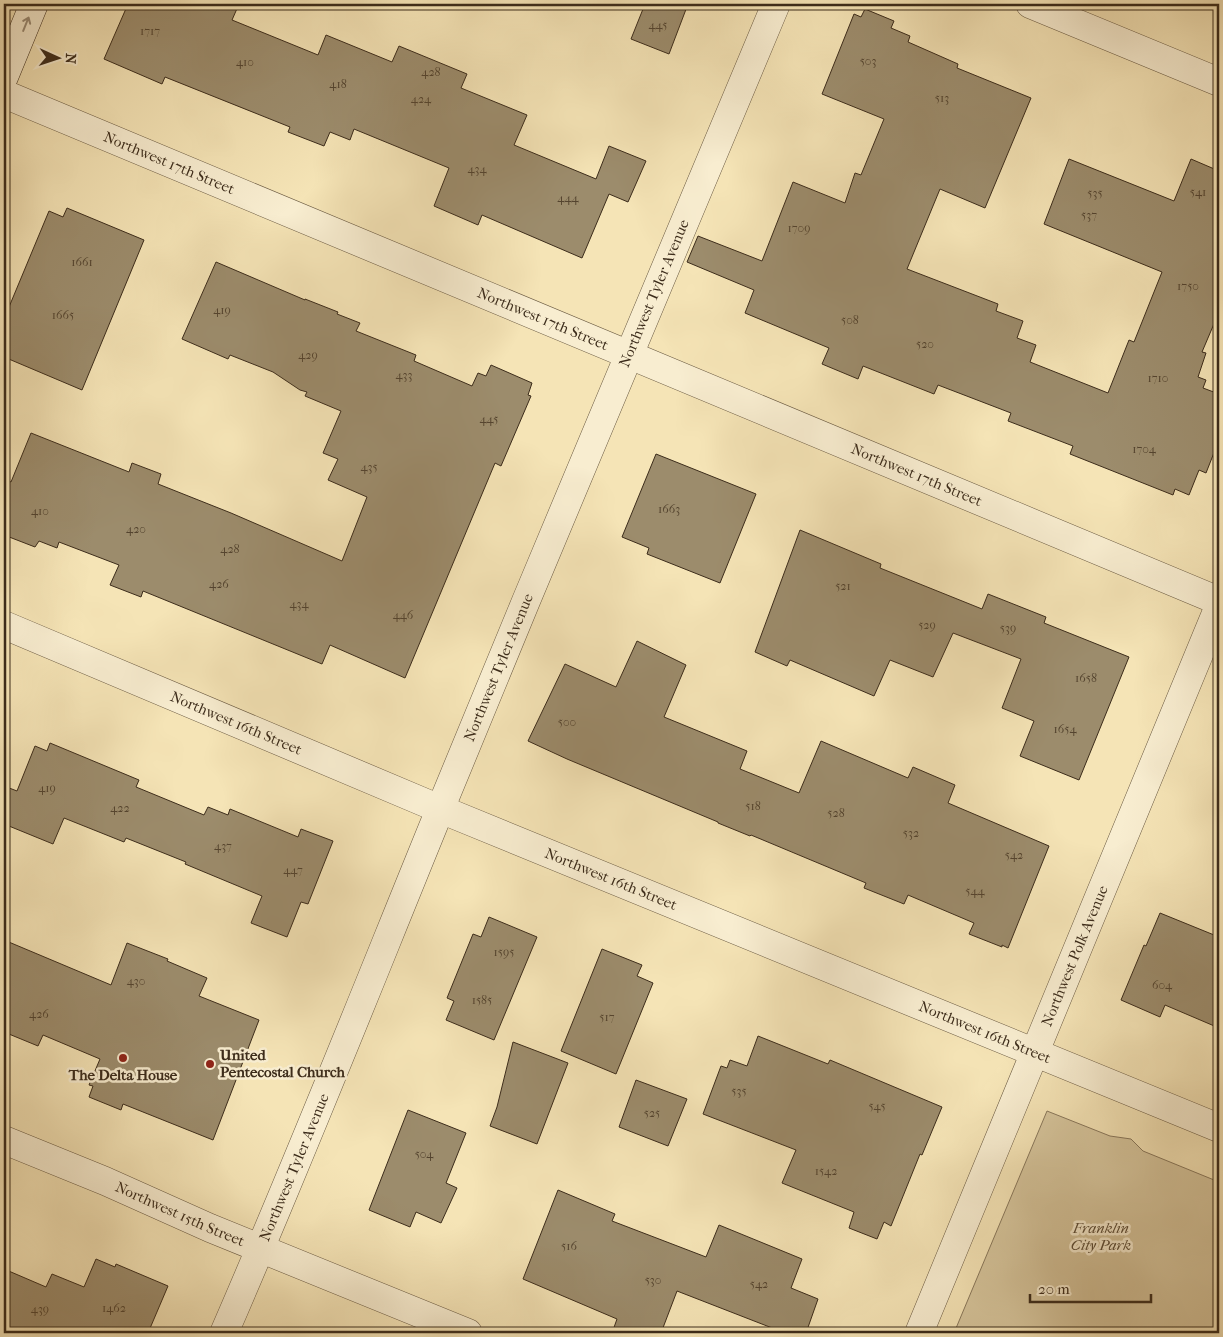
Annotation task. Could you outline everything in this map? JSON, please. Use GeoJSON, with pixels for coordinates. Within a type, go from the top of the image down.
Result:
{"type":"FeatureCollection","features":[{"type":"Feature","properties":{"kind":"street"},"geometry":{"type":"LineString","coordinates":[[4,77],[34,4]]}},
{"type":"Feature","properties":{"kind":"street","name":"Northwest Tyler Avenue"},"geometry":{"type":"LineString","coordinates":[[224,1333],[261,1248],[440,809],[776,4]]}},
{"type":"Feature","properties":{"kind":"street"},"geometry":{"type":"LineString","coordinates":[[1030,4],[1219,82]]}},
{"type":"Feature","properties":{"kind":"street","name":"Northwest 17th Street"},"geometry":{"type":"LineString","coordinates":[[4,94],[1219,601]]}},
{"type":"Feature","properties":{"kind":"street","name":"Northwest Polk Avenue"},"geometry":{"type":"LineString","coordinates":[[919,1333],[1219,606]]}},
{"type":"Feature","properties":{"kind":"street","name":"Northwest 16th Street"},"geometry":{"type":"LineString","coordinates":[[4,625],[440,809],[1219,1128]]}},
{"type":"Feature","properties":{"kind":"street","name":"Northwest 15th Street"},"geometry":{"type":"LineString","coordinates":[[4,1140],[468,1333]]}},
{"type":"Feature","properties":{"kind":"green space","name":"Franklin City Park"},"geometry":{"type":"Polygon","coordinates":[[[1047,1111],[1110,1136],[1131,1139],[1143,1151],[1219,1182],[1219,1333],[954,1333],[1047,1111]]]}},
{"type":"Feature","properties":{"kind":"building"},"geometry":{"type":"Polygon","coordinates":[[[128,4],[239,4],[232,20],[318,55],[326,35],[392,62],[399,46],[467,74],[461,88],[527,115],[514,145],[596,179],[609,146],[646,161],[628,202],[609,194],[582,258],[482,215],[478,225],[434,206],[449,168],[354,129],[350,140],[330,132],[324,146],[288,132],[290,127],[165,77],[162,84],[104,59],[128,4]]]}},
{"type":"Feature","properties":{"kind":"building"},"geometry":{"type":"Polygon","coordinates":[[[645,4],[688,4],[669,54],[631,39],[645,4]]]}},
{"type":"Feature","properties":{"kind":"building"},"geometry":{"type":"Polygon","coordinates":[[[865,9],[894,21],[891,28],[910,36],[908,42],[958,64],[957,68],[1031,98],[985,208],[940,189],[907,269],[998,304],[996,311],[1023,321],[1017,338],[1036,345],[1030,362],[1108,393],[1129,340],[1134,342],[1162,272],[1044,224],[1069,159],[1174,201],[1191,159],[1219,171],[1219,312],[1202,352],[1206,353],[1198,377],[1206,380],[1203,388],[1219,394],[1219,440],[1206,473],[1199,470],[1189,495],[1175,489],[1173,495],[1070,454],[1073,446],[1008,421],[1011,413],[938,385],[934,394],[863,366],[858,379],[822,364],[829,348],[745,313],[754,290],[687,262],[698,236],[762,261],[793,182],[845,203],[855,173],[861,175],[884,119],[822,94],[854,14],[861,17],[865,9]]]}},
{"type":"Feature","properties":{"kind":"building"},"geometry":{"type":"Polygon","coordinates":[[[67,208],[144,240],[82,390],[4,357],[4,319],[49,211],[63,217],[67,208]]]}},
{"type":"Feature","properties":{"kind":"building"},"geometry":{"type":"Polygon","coordinates":[[[216,262],[338,312],[337,314],[360,323],[356,331],[416,355],[414,361],[472,386],[478,373],[486,376],[491,365],[532,383],[528,395],[531,396],[501,466],[495,463],[405,678],[330,645],[322,664],[143,591],[141,597],[110,585],[119,565],[59,542],[57,548],[39,541],[35,547],[4,535],[4,479],[11,482],[31,433],[129,472],[132,463],[161,474],[158,484],[342,561],[367,497],[328,480],[338,459],[323,453],[341,411],[305,396],[307,392],[300,390],[273,372],[230,355],[228,359],[182,339],[216,262]]]}},
{"type":"Feature","properties":{"kind":"building"},"geometry":{"type":"Polygon","coordinates":[[[656,454],[756,494],[720,583],[647,554],[649,548],[622,537],[656,454]]]}},
{"type":"Feature","properties":{"kind":"building"},"geometry":{"type":"Polygon","coordinates":[[[800,530],[881,564],[880,568],[982,609],[988,594],[1046,617],[1044,623],[1129,657],[1079,780],[1020,756],[1034,721],[1002,708],[1021,659],[953,633],[933,677],[890,660],[874,696],[790,660],[787,666],[755,652],[800,530]]]}},
{"type":"Feature","properties":{"kind":"building"},"geometry":{"type":"Polygon","coordinates":[[[637,641],[686,665],[664,717],[747,751],[740,769],[799,793],[821,741],[908,778],[913,767],[955,785],[948,803],[1049,846],[1008,948],[969,934],[974,923],[908,895],[904,904],[864,888],[866,883],[718,823],[528,741],[565,664],[616,687],[637,641]]]}},
{"type":"Feature","properties":{"kind":"building"},"geometry":{"type":"Polygon","coordinates":[[[50,743],[139,780],[136,787],[204,815],[208,807],[228,815],[230,809],[298,837],[301,829],[333,841],[308,904],[301,902],[287,937],[251,923],[262,896],[126,838],[124,842],[64,818],[53,844],[4,824],[4,786],[17,791],[35,746],[47,751],[50,743]]]}},
{"type":"Feature","properties":{"kind":"building"},"geometry":{"type":"Polygon","coordinates":[[[1160,913],[1219,937],[1219,1028],[1165,1005],[1160,1017],[1121,1000],[1144,945],[1146,946],[1160,913]]]}},
{"type":"Feature","properties":{"kind":"building"},"geometry":{"type":"Polygon","coordinates":[[[489,917],[537,937],[494,1040],[446,1020],[454,1001],[447,998],[473,934],[481,937],[489,917]]]}},
{"type":"Feature","properties":{"kind":"building"},"geometry":{"type":"Polygon","coordinates":[[[4,940],[111,985],[127,943],[168,959],[167,961],[207,978],[199,996],[259,1020],[213,1140],[123,1104],[121,1110],[89,1097],[93,1086],[89,1085],[100,1059],[43,1035],[38,1046],[4,1032],[4,940]]]}},
{"type":"Feature","properties":{"kind":"building"},"geometry":{"type":"Polygon","coordinates":[[[602,949],[642,965],[637,976],[653,983],[616,1074],[561,1051],[602,949]]]}},
{"type":"Feature","properties":{"kind":"building"},"geometry":{"type":"Polygon","coordinates":[[[758,1036],[828,1064],[830,1060],[942,1107],[922,1155],[920,1154],[891,1226],[884,1222],[877,1239],[849,1228],[854,1212],[782,1183],[796,1150],[703,1114],[721,1066],[727,1068],[730,1060],[747,1066],[758,1036]]]}},
{"type":"Feature","properties":{"kind":"building"},"geometry":{"type":"Polygon","coordinates":[[[513,1042],[568,1063],[537,1144],[490,1126],[497,1107],[513,1042]]]}},
{"type":"Feature","properties":{"kind":"building"},"geometry":{"type":"Polygon","coordinates":[[[636,1080],[687,1099],[668,1146],[619,1127],[636,1080]]]}},
{"type":"Feature","properties":{"kind":"building"},"geometry":{"type":"Polygon","coordinates":[[[408,1110],[466,1133],[446,1183],[457,1188],[441,1223],[416,1212],[410,1227],[369,1210],[408,1110]]]}},
{"type":"Feature","properties":{"kind":"building"},"geometry":{"type":"Polygon","coordinates":[[[558,1190],[615,1214],[612,1221],[706,1257],[719,1225],[802,1259],[791,1288],[818,1299],[806,1333],[785,1333],[677,1291],[661,1333],[612,1333],[617,1319],[523,1279],[558,1190]]]}},
{"type":"Feature","properties":{"kind":"building"},"geometry":{"type":"Polygon","coordinates":[[[96,1259],[115,1267],[116,1264],[168,1286],[148,1333],[4,1333],[4,1269],[46,1287],[52,1274],[84,1287],[96,1259]]]}},
{"type":"Feature","properties":{"kind":"place","name":"The Delta House"},"geometry":{"type":"Point","coordinates":[123,1058]}},
{"type":"Feature","properties":{"kind":"place","name":"United Pentecostal Church"},"geometry":{"type":"Point","coordinates":[210,1064]}}]}
